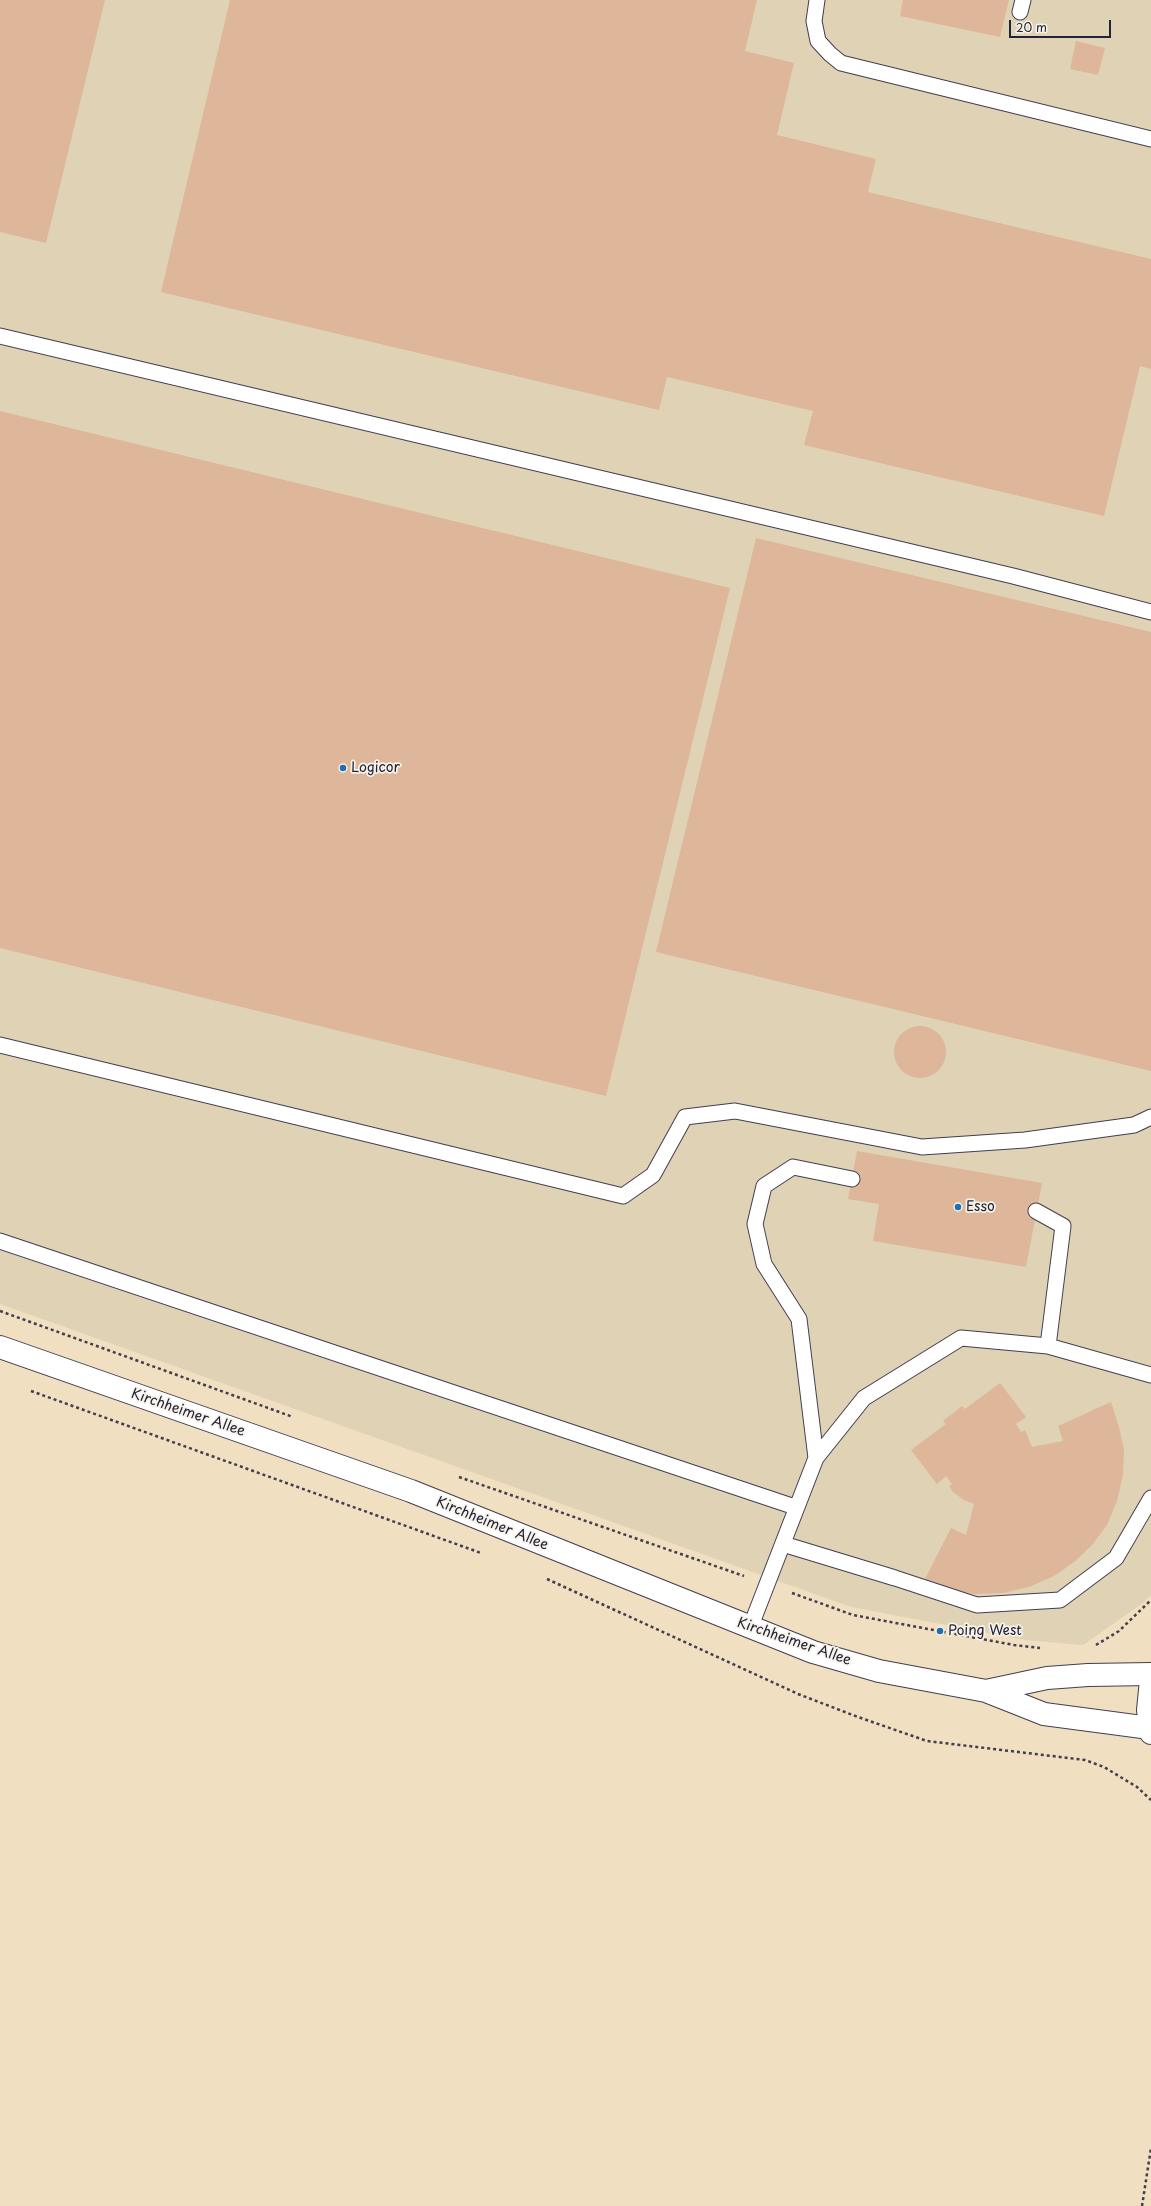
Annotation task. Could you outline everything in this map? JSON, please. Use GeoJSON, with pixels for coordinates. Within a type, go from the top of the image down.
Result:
{"type":"FeatureCollection","features":[{"type":"Feature","properties":{"kind":"street","name":"Kirchheimer Allee"},"geometry":{"type":"LineString","coordinates":[[0,1347],[411,1491],[813,1652],[879,1671],[986,1691],[1044,1714],[1150,1730]]}},
{"type":"Feature","properties":{"kind":"street","name":"Kirchheimer Allee"},"geometry":{"type":"LineString","coordinates":[[986,1691],[1047,1678],[1088,1674],[1151,1674]]}},
{"type":"Feature","properties":{"kind":"street"},"geometry":{"type":"LineString","coordinates":[[1150,1730],[1148,1710],[1151,1680]]}},
{"type":"Feature","properties":{"kind":"lane"},"geometry":{"type":"LineString","coordinates":[[817,0],[814,21],[818,41],[841,63],[1151,140]]}},
{"type":"Feature","properties":{"kind":"lane"},"geometry":{"type":"LineString","coordinates":[[0,336],[1005,574],[1151,612]]}},
{"type":"Feature","properties":{"kind":"lane"},"geometry":{"type":"LineString","coordinates":[[0,1045],[623,1196],[652,1175],[685,1117],[735,1111],[922,1147],[1025,1140],[1134,1125],[1151,1117]]}},
{"type":"Feature","properties":{"kind":"lane"},"geometry":{"type":"LineString","coordinates":[[816,1458],[799,1319],[764,1264],[755,1224],[764,1186],[793,1167],[852,1179]]}},
{"type":"Feature","properties":{"kind":"lane"},"geometry":{"type":"LineString","coordinates":[[1036,1211],[1063,1226],[1048,1346]]}},
{"type":"Feature","properties":{"kind":"lane"},"geometry":{"type":"LineString","coordinates":[[0,1241],[795,1507]]}},
{"type":"Feature","properties":{"kind":"lane"},"geometry":{"type":"LineString","coordinates":[[750,1628],[783,1544],[795,1507],[816,1458],[864,1398],[961,1338],[1048,1346],[1151,1375]]}},
{"type":"Feature","properties":{"kind":"lane"},"geometry":{"type":"LineString","coordinates":[[783,1544],[977,1605],[1060,1600],[1116,1558],[1151,1498]]}},
{"type":"Feature","properties":{"kind":"path"},"geometry":{"type":"LineString","coordinates":[[0,1311],[295,1417]]}},
{"type":"Feature","properties":{"kind":"path"},"geometry":{"type":"LineString","coordinates":[[30,1391],[488,1555]]}},
{"type":"Feature","properties":{"kind":"path"},"geometry":{"type":"LineString","coordinates":[[457,1476],[853,1616],[1014,1646],[1044,1649]]}},
{"type":"Feature","properties":{"kind":"path"},"geometry":{"type":"LineString","coordinates":[[540,1576],[798,1694],[858,1717],[927,1741],[1085,1760],[1104,1767],[1137,1787],[1151,1800]]}},
{"type":"Feature","properties":{"kind":"path"},"geometry":{"type":"LineString","coordinates":[[1095,1646],[1119,1631],[1151,1600]]}},
{"type":"Feature","properties":{"kind":"path"},"geometry":{"type":"LineString","coordinates":[[1142,2206],[1151,2148]]}},
{"type":"Feature","properties":{"kind":"shaded area"},"geometry":{"type":"Polygon","coordinates":[[[0,0],[1151,0],[1151,1595],[1143,1603],[1083,1645],[1025,1640],[851,1607],[0,1304],[0,0]]]}},
{"type":"Feature","properties":{"kind":"building"},"geometry":{"type":"Polygon","coordinates":[[[0,0],[105,0],[46,243],[0,232],[0,0]]]}},
{"type":"Feature","properties":{"kind":"building"},"geometry":{"type":"Polygon","coordinates":[[[230,0],[757,0],[745,51],[794,63],[777,135],[876,159],[868,192],[1151,259],[1151,369],[1140,366],[1104,516],[804,445],[813,411],[667,377],[659,410],[161,292],[230,0]]]}},
{"type":"Feature","properties":{"kind":"building"},"geometry":{"type":"Polygon","coordinates":[[[903,0],[1009,0],[1000,37],[900,16],[903,0]]]}},
{"type":"Feature","properties":{"kind":"building"},"geometry":{"type":"Polygon","coordinates":[[[1076,41],[1105,48],[1098,75],[1070,69],[1076,41]]]}},
{"type":"Feature","properties":{"kind":"building","name":"Logicor"},"geometry":{"type":"Polygon","coordinates":[[[0,411],[730,588],[606,1096],[0,948],[0,411]]]}},
{"type":"Feature","properties":{"kind":"building"},"geometry":{"type":"Polygon","coordinates":[[[756,538],[1151,632],[1151,1071],[656,952],[756,538]]]}},
{"type":"Feature","properties":{"kind":"building"},"geometry":{"type":"Polygon","coordinates":[[[920,1026],[930,1028],[938,1034],[944,1042],[946,1052],[944,1062],[938,1070],[930,1076],[920,1078],[910,1076],[902,1070],[896,1062],[894,1052],[896,1042],[902,1034],[910,1028],[920,1026]]]}},
{"type":"Feature","properties":{"kind":"building","name":"Esso"},"geometry":{"type":"Polygon","coordinates":[[[857,1151],[1042,1183],[1026,1267],[873,1241],[879,1204],[848,1199],[857,1151]]]}},
{"type":"Feature","properties":{"kind":"building"},"geometry":{"type":"Polygon","coordinates":[[[1000,1383],[1026,1417],[1016,1424],[1021,1432],[1025,1430],[1032,1447],[1063,1441],[1058,1426],[1111,1402],[1124,1450],[1123,1475],[1117,1501],[1107,1525],[1092,1545],[1074,1562],[1054,1576],[1029,1587],[1003,1593],[974,1594],[949,1589],[925,1579],[951,1528],[966,1535],[974,1504],[964,1500],[953,1492],[949,1486],[952,1484],[946,1476],[937,1484],[911,1450],[946,1424],[943,1421],[962,1406],[965,1409],[1000,1383]]]}},
{"type":"Feature","properties":{"kind":"place","name":"Logicor"},"geometry":{"type":"Point","coordinates":[343,768]}},
{"type":"Feature","properties":{"kind":"place","name":"Esso"},"geometry":{"type":"Point","coordinates":[958,1207]}},
{"type":"Feature","properties":{"kind":"place","name":"Poing West"},"geometry":{"type":"Point","coordinates":[940,1631]}}]}
